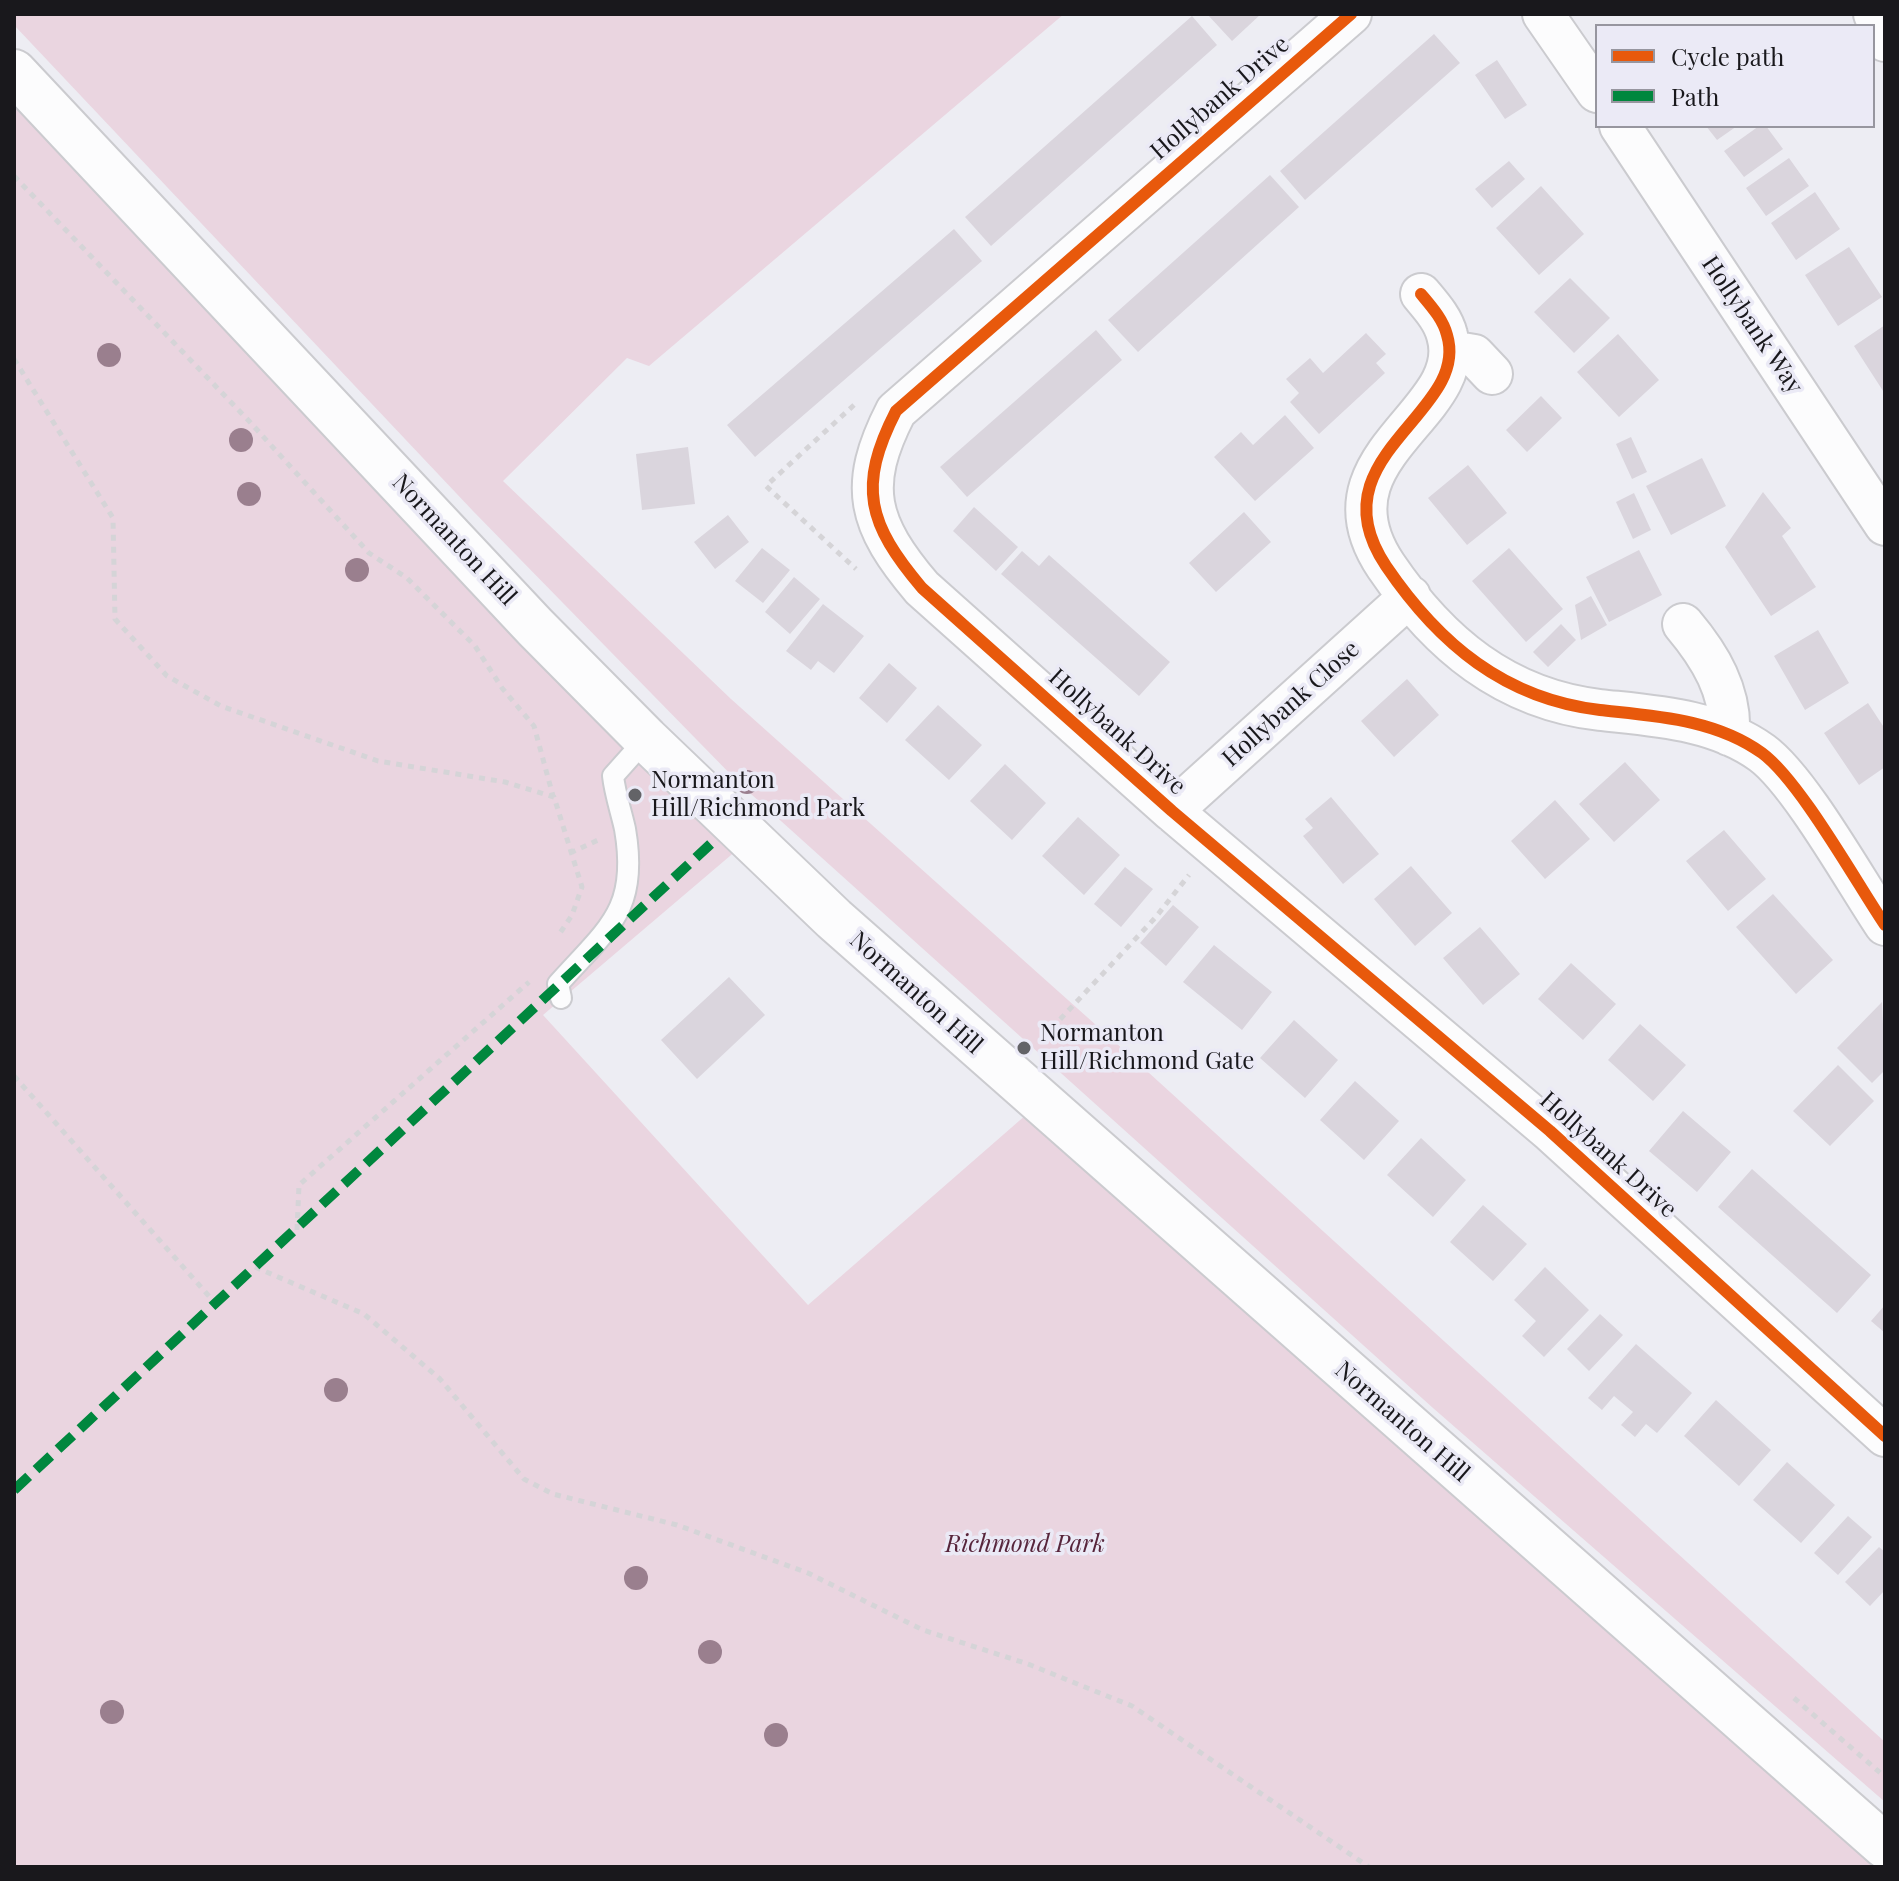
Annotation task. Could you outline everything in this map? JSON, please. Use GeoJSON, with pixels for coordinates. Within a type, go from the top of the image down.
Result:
{"type":"FeatureCollection","features":[{"type":"Feature","properties":{"kind":"main road","name":"Normanton Hill"},"geometry":{"type":"LineString","coordinates":[[14,72],[524,615],[646,739],[945,1020],[1885,1846]]}},
{"type":"Feature","properties":{"kind":"street","name":"Hollybank Drive"},"geometry":{"type":"LineString","coordinates":[[1351,14],[931,377],[896,411],[878,446],[871,486],[877,517],[893,553],[922,588],[1172,811],[1550,1131],[1885,1436]]}},
{"type":"Feature","properties":{"kind":"street"},"geometry":{"type":"LineString","coordinates":[[1543,14],[1595,89]]}},
{"type":"Feature","properties":{"kind":"street"},"geometry":{"type":"LineString","coordinates":[[1874,14],[1885,41]]}},
{"type":"Feature","properties":{"kind":"street","name":"Hollybank Way"},"geometry":{"type":"LineString","coordinates":[[1621,128],[1885,525]]}},
{"type":"Feature","properties":{"kind":"street"},"geometry":{"type":"LineString","coordinates":[[1421,294],[1442,323],[1450,351],[1444,378],[1378,463],[1367,494],[1368,522],[1385,564],[1467,658],[1509,686],[1544,698],[1596,709],[1668,716],[1729,735],[1764,755],[1798,795],[1885,925]]}},
{"type":"Feature","properties":{"kind":"street"},"geometry":{"type":"LineString","coordinates":[[1450,351],[1474,355],[1492,374]]}},
{"type":"Feature","properties":{"kind":"street","name":"Hollybank Close"},"geometry":{"type":"LineString","coordinates":[[1172,811],[1410,596]]}},
{"type":"Feature","properties":{"kind":"street"},"geometry":{"type":"LineString","coordinates":[[1683,624],[1722,683],[1730,716],[1729,735]]}},
{"type":"Feature","properties":{"kind":"lane"},"geometry":{"type":"LineString","coordinates":[[561,998],[558,984],[619,913],[629,887],[625,828],[613,776],[646,739]]}},
{"type":"Feature","properties":{"kind":"path"},"geometry":{"type":"LineString","coordinates":[[14,176],[249,421],[369,553],[407,578],[475,646],[502,688],[534,726],[582,887],[572,915],[557,938]]}},
{"type":"Feature","properties":{"kind":"path"},"geometry":{"type":"LineString","coordinates":[[14,359],[113,518],[115,619],[167,676],[221,706],[378,761],[505,782],[554,797]]}},
{"type":"Feature","properties":{"kind":"path"},"geometry":{"type":"LineString","coordinates":[[860,572],[766,486],[862,397]]}},
{"type":"Feature","properties":{"kind":"path"},"geometry":{"type":"LineString","coordinates":[[1052,1028],[1155,918],[1194,868]]}},
{"type":"Feature","properties":{"kind":"path"},"geometry":{"type":"LineString","coordinates":[[297,1230],[299,1185],[528,984],[535,972]]}},
{"type":"Feature","properties":{"kind":"path"},"geometry":{"type":"LineString","coordinates":[[14,1076],[216,1304]]}},
{"type":"Feature","properties":{"kind":"path"},"geometry":{"type":"LineString","coordinates":[[255,1267],[364,1314],[440,1379],[524,1479],[553,1494],[677,1525],[808,1573],[923,1630],[1028,1664],[1132,1706],[1369,1867]]}},
{"type":"Feature","properties":{"kind":"path"},"geometry":{"type":"LineString","coordinates":[[1794,1698],[1885,1777]]}},
{"type":"Feature","properties":{"kind":"green space"},"geometry":{"type":"Polygon","coordinates":[[[14,14],[1064,14],[649,366],[627,358],[503,481],[731,699],[1115,1042],[1885,1742],[1885,1802],[1433,1408],[741,785],[473,511],[14,25],[14,14]]]}},
{"type":"Feature","properties":{"kind":"green space","name":"Richmond Park"},"geometry":{"type":"Polygon","coordinates":[[[14,90],[737,850],[543,1015],[808,1305],[1027,1114],[1881,1867],[14,1867],[14,90]]]}},
{"type":"Feature","properties":{"kind":"building"},"geometry":{"type":"Polygon","coordinates":[[[1207,14],[1261,14],[1232,41],[1207,14]]]}},
{"type":"Feature","properties":{"kind":"building"},"geometry":{"type":"Polygon","coordinates":[[[1192,16],[1217,45],[991,246],[965,217],[1192,16]]]}},
{"type":"Feature","properties":{"kind":"building"},"geometry":{"type":"Polygon","coordinates":[[[1434,34],[1460,63],[1305,200],[1280,171],[1434,34]]]}},
{"type":"Feature","properties":{"kind":"building"},"geometry":{"type":"Polygon","coordinates":[[[1497,60],[1527,105],[1505,119],[1475,75],[1497,60]]]}},
{"type":"Feature","properties":{"kind":"building"},"geometry":{"type":"Polygon","coordinates":[[[1708,128],[1734,128],[1717,140],[1708,128]]]}},
{"type":"Feature","properties":{"kind":"building"},"geometry":{"type":"Polygon","coordinates":[[[1756,128],[1767,128],[1783,149],[1744,177],[1724,151],[1756,128]]]}},
{"type":"Feature","properties":{"kind":"building"},"geometry":{"type":"Polygon","coordinates":[[[1789,158],[1809,186],[1766,216],[1746,188],[1789,158]]]}},
{"type":"Feature","properties":{"kind":"building"},"geometry":{"type":"Polygon","coordinates":[[[1509,161],[1525,179],[1492,208],[1475,189],[1509,161]]]}},
{"type":"Feature","properties":{"kind":"building"},"geometry":{"type":"Polygon","coordinates":[[[1270,175],[1299,207],[1138,352],[1108,320],[1270,175]]]}},
{"type":"Feature","properties":{"kind":"building"},"geometry":{"type":"Polygon","coordinates":[[[1541,186],[1584,234],[1539,275],[1496,228],[1541,186]]]}},
{"type":"Feature","properties":{"kind":"building"},"geometry":{"type":"Polygon","coordinates":[[[1815,192],[1840,229],[1796,260],[1771,223],[1815,192]]]}},
{"type":"Feature","properties":{"kind":"building"},"geometry":{"type":"Polygon","coordinates":[[[954,229],[982,261],[755,457],[727,425],[954,229]]]}},
{"type":"Feature","properties":{"kind":"building"},"geometry":{"type":"Polygon","coordinates":[[[1849,247],[1882,297],[1838,326],[1805,275],[1849,247]]]}},
{"type":"Feature","properties":{"kind":"building"},"geometry":{"type":"Polygon","coordinates":[[[1570,278],[1610,318],[1574,353],[1534,312],[1570,278]]]}},
{"type":"Feature","properties":{"kind":"building"},"geometry":{"type":"Polygon","coordinates":[[[1885,325],[1885,394],[1854,346],[1885,325]]]}},
{"type":"Feature","properties":{"kind":"building"},"geometry":{"type":"Polygon","coordinates":[[[1096,330],[1122,360],[967,497],[940,467],[1096,330]]]}},
{"type":"Feature","properties":{"kind":"building"},"geometry":{"type":"Polygon","coordinates":[[[1366,333],[1386,354],[1376,363],[1385,373],[1319,434],[1290,402],[1299,393],[1286,379],[1310,358],[1323,373],[1366,333]]]}},
{"type":"Feature","properties":{"kind":"building"},"geometry":{"type":"Polygon","coordinates":[[[1618,334],[1659,380],[1619,417],[1577,372],[1618,334]]]}},
{"type":"Feature","properties":{"kind":"building"},"geometry":{"type":"Polygon","coordinates":[[[1541,396],[1562,418],[1527,452],[1506,430],[1541,396]]]}},
{"type":"Feature","properties":{"kind":"building"},"geometry":{"type":"Polygon","coordinates":[[[1285,415],[1314,448],[1255,501],[1214,457],[1241,432],[1253,445],[1285,415]]]}},
{"type":"Feature","properties":{"kind":"building"},"geometry":{"type":"Polygon","coordinates":[[[1631,437],[1647,472],[1632,479],[1616,444],[1631,437]]]}},
{"type":"Feature","properties":{"kind":"building"},"geometry":{"type":"Polygon","coordinates":[[[688,447],[695,504],[642,510],[636,454],[688,447]]]}},
{"type":"Feature","properties":{"kind":"building"},"geometry":{"type":"Polygon","coordinates":[[[1702,458],[1726,506],[1671,535],[1646,486],[1702,458]]]}},
{"type":"Feature","properties":{"kind":"building"},"geometry":{"type":"Polygon","coordinates":[[[1468,465],[1507,513],[1467,545],[1428,498],[1468,465]]]}},
{"type":"Feature","properties":{"kind":"building"},"geometry":{"type":"Polygon","coordinates":[[[1763,492],[1791,528],[1782,536],[1816,587],[1771,616],[1725,547],[1763,492]]]}},
{"type":"Feature","properties":{"kind":"building"},"geometry":{"type":"Polygon","coordinates":[[[1634,493],[1651,530],[1633,539],[1616,502],[1634,493]]]}},
{"type":"Feature","properties":{"kind":"building"},"geometry":{"type":"Polygon","coordinates":[[[974,507],[1018,547],[996,571],[953,531],[974,507]]]}},
{"type":"Feature","properties":{"kind":"building"},"geometry":{"type":"Polygon","coordinates":[[[1244,512],[1271,542],[1216,592],[1189,563],[1244,512]]]}},
{"type":"Feature","properties":{"kind":"building"},"geometry":{"type":"Polygon","coordinates":[[[728,515],[749,542],[715,569],[694,542],[728,515]]]}},
{"type":"Feature","properties":{"kind":"building"},"geometry":{"type":"Polygon","coordinates":[[[762,548],[790,570],[763,603],[735,581],[762,548]]]}},
{"type":"Feature","properties":{"kind":"building"},"geometry":{"type":"Polygon","coordinates":[[[1509,548],[1563,609],[1526,642],[1472,581],[1509,548]]]}},
{"type":"Feature","properties":{"kind":"building"},"geometry":{"type":"Polygon","coordinates":[[[1639,550],[1662,595],[1609,622],[1586,577],[1639,550]]]}},
{"type":"Feature","properties":{"kind":"building"},"geometry":{"type":"Polygon","coordinates":[[[1022,551],[1039,566],[1049,555],[1170,662],[1139,696],[1001,574],[1022,551]]]}},
{"type":"Feature","properties":{"kind":"building"},"geometry":{"type":"Polygon","coordinates":[[[794,577],[820,599],[790,634],[765,612],[794,577]]]}},
{"type":"Feature","properties":{"kind":"building"},"geometry":{"type":"Polygon","coordinates":[[[1591,596],[1607,625],[1581,640],[1575,605],[1591,596]]]}},
{"type":"Feature","properties":{"kind":"building"},"geometry":{"type":"Polygon","coordinates":[[[823,604],[864,636],[834,673],[818,661],[811,670],[786,651],[823,604]]]}},
{"type":"Feature","properties":{"kind":"building"},"geometry":{"type":"Polygon","coordinates":[[[1561,624],[1576,640],[1548,667],[1533,652],[1561,624]]]}},
{"type":"Feature","properties":{"kind":"building"},"geometry":{"type":"Polygon","coordinates":[[[1818,630],[1849,683],[1805,710],[1774,656],[1818,630]]]}},
{"type":"Feature","properties":{"kind":"building"},"geometry":{"type":"Polygon","coordinates":[[[889,663],[917,688],[887,723],[859,698],[889,663]]]}},
{"type":"Feature","properties":{"kind":"building"},"geometry":{"type":"Polygon","coordinates":[[[1407,679],[1439,715],[1394,757],[1361,721],[1407,679]]]}},
{"type":"Feature","properties":{"kind":"building"},"geometry":{"type":"Polygon","coordinates":[[[1868,703],[1885,729],[1885,767],[1859,785],[1824,733],[1868,703]]]}},
{"type":"Feature","properties":{"kind":"building"},"geometry":{"type":"Polygon","coordinates":[[[938,705],[982,745],[949,780],[905,740],[938,705]]]}},
{"type":"Feature","properties":{"kind":"building"},"geometry":{"type":"Polygon","coordinates":[[[1625,762],[1660,800],[1614,842],[1579,804],[1625,762]]]}},
{"type":"Feature","properties":{"kind":"building"},"geometry":{"type":"Polygon","coordinates":[[[1005,764],[1046,803],[1012,840],[970,801],[1005,764]]]}},
{"type":"Feature","properties":{"kind":"building"},"geometry":{"type":"Polygon","coordinates":[[[1331,797],[1379,854],[1343,884],[1303,836],[1313,828],[1305,819],[1331,797]]]}},
{"type":"Feature","properties":{"kind":"building"},"geometry":{"type":"Polygon","coordinates":[[[1555,800],[1590,839],[1545,879],[1511,841],[1555,800]]]}},
{"type":"Feature","properties":{"kind":"building"},"geometry":{"type":"Polygon","coordinates":[[[1078,817],[1120,855],[1084,895],[1042,856],[1078,817]]]}},
{"type":"Feature","properties":{"kind":"building"},"geometry":{"type":"Polygon","coordinates":[[[1724,830],[1766,879],[1728,911],[1686,861],[1724,830]]]}},
{"type":"Feature","properties":{"kind":"building"},"geometry":{"type":"Polygon","coordinates":[[[1411,866],[1452,913],[1415,946],[1374,899],[1411,866]]]}},
{"type":"Feature","properties":{"kind":"building"},"geometry":{"type":"Polygon","coordinates":[[[1125,867],[1153,889],[1121,927],[1094,904],[1125,867]]]}},
{"type":"Feature","properties":{"kind":"building"},"geometry":{"type":"Polygon","coordinates":[[[1773,894],[1833,960],[1796,994],[1736,927],[1773,894]]]}},
{"type":"Feature","properties":{"kind":"building"},"geometry":{"type":"Polygon","coordinates":[[[1173,905],[1199,927],[1166,966],[1140,943],[1173,905]]]}},
{"type":"Feature","properties":{"kind":"building"},"geometry":{"type":"Polygon","coordinates":[[[1480,927],[1520,974],[1483,1005],[1443,958],[1480,927]]]}},
{"type":"Feature","properties":{"kind":"building"},"geometry":{"type":"Polygon","coordinates":[[[1214,945],[1272,992],[1242,1030],[1183,982],[1214,945]]]}},
{"type":"Feature","properties":{"kind":"building"},"geometry":{"type":"Polygon","coordinates":[[[1571,963],[1616,1004],[1583,1040],[1538,999],[1571,963]]]}},
{"type":"Feature","properties":{"kind":"building"},"geometry":{"type":"Polygon","coordinates":[[[729,977],[765,1015],[697,1079],[661,1040],[729,977]]]}},
{"type":"Feature","properties":{"kind":"building"},"geometry":{"type":"Polygon","coordinates":[[[1882,1002],[1885,1070],[1872,1083],[1837,1048],[1882,1002]]]}},
{"type":"Feature","properties":{"kind":"building"},"geometry":{"type":"Polygon","coordinates":[[[1294,1020],[1338,1060],[1305,1098],[1260,1058],[1294,1020]]]}},
{"type":"Feature","properties":{"kind":"building"},"geometry":{"type":"Polygon","coordinates":[[[1640,1024],[1686,1065],[1653,1101],[1608,1060],[1640,1024]]]}},
{"type":"Feature","properties":{"kind":"building"},"geometry":{"type":"Polygon","coordinates":[[[1838,1065],[1874,1101],[1830,1146],[1793,1111],[1838,1065]]]}},
{"type":"Feature","properties":{"kind":"building"},"geometry":{"type":"Polygon","coordinates":[[[1355,1081],[1399,1121],[1364,1160],[1320,1120],[1355,1081]]]}},
{"type":"Feature","properties":{"kind":"building"},"geometry":{"type":"Polygon","coordinates":[[[1683,1111],[1731,1152],[1697,1192],[1649,1151],[1683,1111]]]}},
{"type":"Feature","properties":{"kind":"building"},"geometry":{"type":"Polygon","coordinates":[[[1421,1138],[1466,1180],[1433,1217],[1387,1175],[1421,1138]]]}},
{"type":"Feature","properties":{"kind":"building"},"geometry":{"type":"Polygon","coordinates":[[[1752,1169],[1871,1275],[1837,1313],[1718,1207],[1752,1169]]]}},
{"type":"Feature","properties":{"kind":"building"},"geometry":{"type":"Polygon","coordinates":[[[1483,1205],[1527,1244],[1493,1281],[1450,1242],[1483,1205]]]}},
{"type":"Feature","properties":{"kind":"building"},"geometry":{"type":"Polygon","coordinates":[[[1545,1267],[1589,1310],[1544,1357],[1522,1336],[1536,1321],[1514,1300],[1545,1267]]]}},
{"type":"Feature","properties":{"kind":"building"},"geometry":{"type":"Polygon","coordinates":[[[1885,1305],[1885,1333],[1871,1321],[1885,1305]]]}},
{"type":"Feature","properties":{"kind":"building"},"geometry":{"type":"Polygon","coordinates":[[[1600,1314],[1623,1335],[1589,1371],[1567,1349],[1600,1314]]]}},
{"type":"Feature","properties":{"kind":"building"},"geometry":{"type":"Polygon","coordinates":[[[1636,1344],[1692,1393],[1657,1433],[1646,1424],[1635,1437],[1621,1425],[1633,1412],[1614,1396],[1602,1410],[1588,1398],[1636,1344]]]}},
{"type":"Feature","properties":{"kind":"building"},"geometry":{"type":"Polygon","coordinates":[[[1716,1400],[1771,1450],[1739,1486],[1684,1436],[1716,1400]]]}},
{"type":"Feature","properties":{"kind":"building"},"geometry":{"type":"Polygon","coordinates":[[[1787,1462],[1835,1505],[1801,1543],[1753,1500],[1787,1462]]]}},
{"type":"Feature","properties":{"kind":"building"},"geometry":{"type":"Polygon","coordinates":[[[1848,1516],[1872,1537],[1838,1575],[1814,1553],[1848,1516]]]}},
{"type":"Feature","properties":{"kind":"building"},"geometry":{"type":"Polygon","coordinates":[[[1879,1547],[1885,1552],[1885,1590],[1870,1606],[1845,1582],[1879,1547]]]}},
{"type":"Feature","properties":{"kind":"marked path"},"geometry":{"type":"LineString","coordinates":[[14,1490],[716,839]]}},
{"type":"Feature","properties":{"kind":"cycle path"},"geometry":{"type":"LineString","coordinates":[[1351,14],[896,411],[876,462],[874,504],[880,524],[890,544],[922,588],[1172,811],[1550,1131],[1885,1436]]}},
{"type":"Feature","properties":{"kind":"cycle path"},"geometry":{"type":"LineString","coordinates":[[1421,294],[1445,329],[1448,363],[1437,389],[1379,465],[1368,495],[1368,528],[1386,566],[1428,620],[1452,643],[1505,680],[1534,694],[1566,704],[1705,726],[1762,753],[1810,808],[1885,925]]}},
{"type":"Feature","properties":{"kind":"place","name":"Normanton Hill/Richmond Park"},"geometry":{"type":"Point","coordinates":[635,795]}},
{"type":"Feature","properties":{"kind":"place","name":"Normanton Hill/Richmond Gate"},"geometry":{"type":"Point","coordinates":[1024,1048]}}]}
